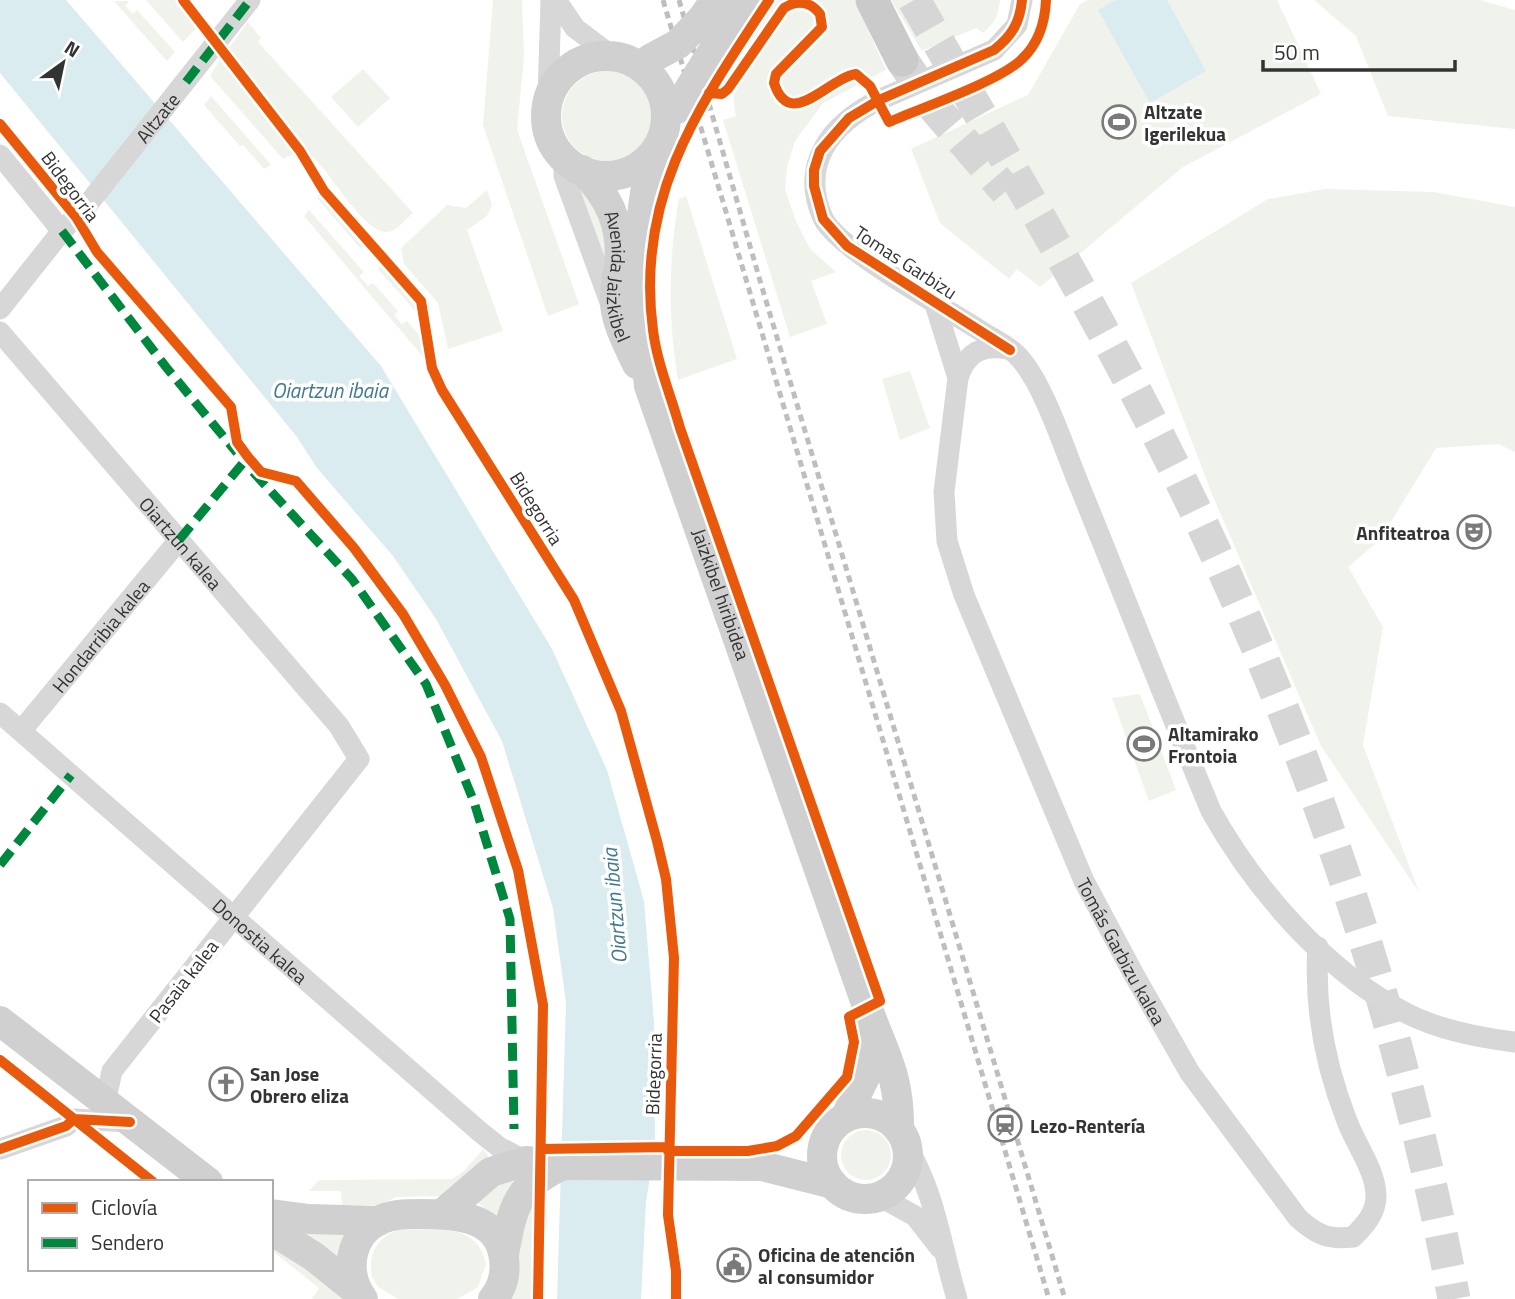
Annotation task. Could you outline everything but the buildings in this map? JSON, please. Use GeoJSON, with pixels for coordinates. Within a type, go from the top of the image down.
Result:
{"type":"FeatureCollection","features":[{"type":"Feature","properties":{"kind":"main road"},"geometry":{"type":"LineString","coordinates":[[712,12],[665,130],[645,162],[621,174],[594,175],[573,164],[548,130],[548,98],[562,74],[573,66],[598,56],[632,59],[678,44],[712,12],[745,0]]}},
{"type":"Feature","properties":{"kind":"main road"},"geometry":{"type":"LineString","coordinates":[[872,0],[902,60]]}},
{"type":"Feature","properties":{"kind":"main road"},"geometry":{"type":"LineString","coordinates":[[632,59],[652,78],[664,97],[665,130]]}},
{"type":"Feature","properties":{"kind":"main road","name":"Jaizkibel hiribidea"},"geometry":{"type":"LineString","coordinates":[[665,130],[644,201],[640,291],[649,386],[873,1024],[895,1074],[903,1138]]}},
{"type":"Feature","properties":{"kind":"main road","name":"Avenida Jaizkibel"},"geometry":{"type":"LineString","coordinates":[[573,164],[606,198],[619,232],[615,305],[624,335],[649,386]]}},
{"type":"Feature","properties":{"kind":"main road"},"geometry":{"type":"LineString","coordinates":[[0,1021],[205,1180]]}},
{"type":"Feature","properties":{"kind":"main road","name":"Jaizkibel hiribidea"},"geometry":{"type":"LineString","coordinates":[[835,1127],[867,1073],[873,1024]]}},
{"type":"Feature","properties":{"kind":"main road"},"geometry":{"type":"LineString","coordinates":[[442,1214],[491,1172],[526,1161],[563,1165],[762,1166],[832,1184],[854,1197],[879,1196],[890,1191],[905,1171],[903,1138],[880,1115],[868,1113],[835,1127],[796,1154],[762,1166]]}},
{"type":"Feature","properties":{"kind":"main road"},"geometry":{"type":"LineString","coordinates":[[832,1184],[822,1162],[835,1127]]}},
{"type":"Feature","properties":{"kind":"main road"},"geometry":{"type":"LineString","coordinates":[[496,1297],[505,1268],[504,1254],[513,1209],[522,1193],[540,1177],[563,1165]]}},
{"type":"Feature","properties":{"kind":"main road"},"geometry":{"type":"LineString","coordinates":[[273,1214],[309,1219],[378,1221],[404,1214],[467,1216],[491,1230],[504,1254]]}},
{"type":"Feature","properties":{"kind":"main road"},"geometry":{"type":"LineString","coordinates":[[360,1295],[351,1265],[353,1252],[367,1229],[378,1221]]}},
{"type":"Feature","properties":{"kind":"main road"},"geometry":{"type":"LineString","coordinates":[[273,1231],[313,1256],[360,1295]]}},
{"type":"Feature","properties":{"kind":"street","name":"Altzate"},"geometry":{"type":"LineString","coordinates":[[0,309],[62,231],[88,204],[250,0]]}},
{"type":"Feature","properties":{"kind":"street"},"geometry":{"type":"LineString","coordinates":[[554,0],[575,28],[632,59]]}},
{"type":"Feature","properties":{"kind":"street"},"geometry":{"type":"LineString","coordinates":[[548,98],[554,0]]}},
{"type":"Feature","properties":{"kind":"street","name":"Tomas Garbizu"},"geometry":{"type":"LineString","coordinates":[[1010,350],[847,246],[830,229],[814,186],[817,158],[824,144],[839,126],[860,110],[1003,43],[1017,25],[1022,0]]}},
{"type":"Feature","properties":{"kind":"street"},"geometry":{"type":"LineString","coordinates":[[0,155],[62,231]]}},
{"type":"Feature","properties":{"kind":"street","name":"Tomás Garbizu kalea"},"geometry":{"type":"LineString","coordinates":[[934,301],[958,378],[944,492],[947,541],[964,596],[1084,881],[1190,1073],[1298,1218],[1315,1233],[1330,1239],[1353,1237],[1369,1221],[1376,1197],[1371,1174],[1332,1079],[1320,1024],[1316,981],[1318,947]]}},
{"type":"Feature","properties":{"kind":"street","name":"Oiartzun kalea"},"geometry":{"type":"LineString","coordinates":[[0,332],[339,726],[359,759]]}},
{"type":"Feature","properties":{"kind":"street"},"geometry":{"type":"LineString","coordinates":[[958,378],[962,364],[972,353],[989,347],[1010,350],[1023,360],[1054,426],[1211,811],[1235,854],[1267,896],[1318,947],[1359,982],[1407,1014],[1451,1028],[1515,1042]]}},
{"type":"Feature","properties":{"kind":"street","name":"Hondarribia kalea"},"geometry":{"type":"LineString","coordinates":[[21,731],[178,540]]}},
{"type":"Feature","properties":{"kind":"street","name":"Donostia kalea"},"geometry":{"type":"LineString","coordinates":[[0,713],[479,1131],[499,1147],[526,1161]]}},
{"type":"Feature","properties":{"kind":"street","name":"Pasaia kalea"},"geometry":{"type":"LineString","coordinates":[[122,1116],[107,1094],[112,1071],[359,759]]}},
{"type":"Feature","properties":{"kind":"street"},"geometry":{"type":"LineString","coordinates":[[0,1149],[66,1126],[74,1119],[122,1116]]}},
{"type":"Feature","properties":{"kind":"street"},"geometry":{"type":"LineString","coordinates":[[903,1138],[931,1195],[942,1250],[957,1299]]}},
{"type":"Feature","properties":{"kind":"street"},"geometry":{"type":"LineString","coordinates":[[879,1196],[915,1216],[942,1250]]}},
{"type":"Feature","properties":{"kind":"shaded area"},"geometry":{"type":"Polygon","coordinates":[[[146,0],[175,0],[196,28],[183,42],[146,0]]]}},
{"type":"Feature","properties":{"kind":"shaded area"},"geometry":{"type":"Polygon","coordinates":[[[493,0],[522,0],[524,57],[517,130],[579,304],[548,316],[483,125],[493,0]]]}},
{"type":"Feature","properties":{"kind":"shaded area"},"geometry":{"type":"Polygon","coordinates":[[[775,0],[855,0],[886,70],[823,103],[795,141],[787,167],[785,189],[795,219],[810,249],[836,272],[811,281],[827,324],[790,337],[723,120],[736,116],[734,84],[737,69],[750,41],[775,0]]]}},
{"type":"Feature","properties":{"kind":"shaded area"},"geometry":{"type":"Polygon","coordinates":[[[891,0],[1000,0],[995,19],[983,33],[976,28],[922,51],[891,0]]]}},
{"type":"Feature","properties":{"kind":"shaded area","name":"Altzate Igerilekua"},"geometry":{"type":"Polygon","coordinates":[[[1088,0],[1277,0],[1321,94],[1183,167],[1040,287],[1017,269],[1009,279],[940,223],[911,149],[1028,95],[1080,4],[1088,0]]]}},
{"type":"Feature","properties":{"kind":"shaded area"},"geometry":{"type":"Polygon","coordinates":[[[1314,0],[1480,0],[1515,10],[1515,129],[1388,116],[1356,36],[1314,0]]]}},
{"type":"Feature","properties":{"kind":"shaded area"},"geometry":{"type":"Polygon","coordinates":[[[114,1],[129,1],[125,6],[133,14],[137,10],[175,52],[167,61],[114,1]]]}},
{"type":"Feature","properties":{"kind":"shaded area"},"geometry":{"type":"Polygon","coordinates":[[[248,22],[261,38],[258,42],[413,213],[397,228],[382,231],[360,215],[310,155],[229,48],[248,22]]]}},
{"type":"Feature","properties":{"kind":"shaded area"},"geometry":{"type":"Polygon","coordinates":[[[220,60],[294,154],[283,159],[210,76],[220,60]]]}},
{"type":"Feature","properties":{"kind":"shaded area"},"geometry":{"type":"Polygon","coordinates":[[[363,69],[390,98],[358,127],[331,97],[363,69]]]}},
{"type":"Feature","properties":{"kind":"shaded area"},"geometry":{"type":"Polygon","coordinates":[[[607,71],[624,75],[639,84],[648,99],[652,116],[648,133],[639,148],[624,157],[607,161],[590,157],[575,148],[566,133],[562,116],[566,99],[575,84],[590,75],[607,71]]]}},
{"type":"Feature","properties":{"kind":"shaded area"},"geometry":{"type":"Polygon","coordinates":[[[211,96],[271,165],[264,169],[204,105],[211,96]]]}},
{"type":"Feature","properties":{"kind":"shaded area"},"geometry":{"type":"Polygon","coordinates":[[[573,180],[606,217],[608,277],[573,180]]]}},
{"type":"Feature","properties":{"kind":"shaded area"},"geometry":{"type":"Polygon","coordinates":[[[1325,189],[1434,192],[1515,207],[1515,452],[1499,444],[1436,448],[1380,540],[1348,567],[1383,627],[1363,745],[1419,892],[1321,746],[1212,494],[1131,283],[1268,199],[1325,189]]]}},
{"type":"Feature","properties":{"kind":"shaded area"},"geometry":{"type":"Polygon","coordinates":[[[487,190],[492,205],[487,216],[467,230],[503,331],[448,349],[438,303],[404,264],[401,248],[447,205],[466,208],[487,190]]]}},
{"type":"Feature","properties":{"kind":"shaded area"},"geometry":{"type":"Polygon","coordinates":[[[321,193],[365,245],[361,249],[317,198],[321,193]]]}},
{"type":"Feature","properties":{"kind":"shaded area"},"geometry":{"type":"Polygon","coordinates":[[[686,196],[737,359],[678,380],[672,335],[671,267],[679,199],[686,196]]]}},
{"type":"Feature","properties":{"kind":"shaded area"},"geometry":{"type":"Polygon","coordinates":[[[309,210],[364,272],[359,276],[368,286],[373,283],[398,311],[394,315],[402,324],[407,321],[422,338],[424,358],[304,216],[309,210]]]}},
{"type":"Feature","properties":{"kind":"shaded area"},"geometry":{"type":"Polygon","coordinates":[[[382,265],[416,302],[417,313],[378,269],[382,265]]]}},
{"type":"Feature","properties":{"kind":"shaded area"},"geometry":{"type":"Polygon","coordinates":[[[910,371],[930,428],[900,440],[882,379],[910,371]]]}},
{"type":"Feature","properties":{"kind":"shaded area","name":"Altamirako Frontoia"},"geometry":{"type":"Polygon","coordinates":[[[1140,694],[1176,790],[1149,801],[1112,698],[1140,694]]]}},
{"type":"Feature","properties":{"kind":"shaded area"},"geometry":{"type":"Polygon","coordinates":[[[866,1130],[883,1138],[891,1155],[883,1172],[866,1180],[849,1172],[841,1155],[849,1138],[866,1130]]]}},
{"type":"Feature","properties":{"kind":"shaded area"},"geometry":{"type":"Polygon","coordinates":[[[483,1149],[488,1155],[487,1162],[444,1196],[397,1197],[378,1205],[342,1205],[341,1191],[309,1191],[319,1180],[452,1179],[464,1171],[483,1149]]]}},
{"type":"Feature","properties":{"kind":"shaded area"},"geometry":{"type":"Polygon","coordinates":[[[521,1174],[508,1190],[502,1221],[475,1201],[486,1190],[521,1174]]]}},
{"type":"Feature","properties":{"kind":"shaded area"},"geometry":{"type":"Polygon","coordinates":[[[534,1203],[532,1299],[509,1299],[521,1218],[534,1203]]]}},
{"type":"Feature","properties":{"kind":"shaded area"},"geometry":{"type":"Polygon","coordinates":[[[280,1225],[350,1229],[339,1260],[280,1225]]]}},
{"type":"Feature","properties":{"kind":"shaded area"},"geometry":{"type":"Polygon","coordinates":[[[439,1229],[464,1234],[474,1241],[486,1264],[478,1287],[457,1299],[398,1299],[378,1287],[372,1277],[371,1268],[375,1248],[384,1238],[398,1230],[439,1229]]]}},
{"type":"Feature","properties":{"kind":"shaded area"},"geometry":{"type":"Polygon","coordinates":[[[273,1247],[329,1279],[343,1299],[312,1299],[319,1288],[273,1252],[273,1247]]]}},
{"type":"Feature","properties":{"kind":"water","name":"Oiartzun ibaia"},"geometry":{"type":"Polygon","coordinates":[[[0,0],[66,0],[381,366],[552,649],[607,770],[644,901],[654,1022],[655,1147],[646,1202],[641,1299],[557,1299],[566,1003],[553,908],[502,741],[436,619],[393,556],[317,468],[297,437],[0,73],[0,0]]]}},
{"type":"Feature","properties":{"kind":"water"},"geometry":{"type":"Polygon","coordinates":[[[1116,0],[1167,0],[1206,71],[1150,103],[1098,10],[1116,0]]]}},
{"type":"Feature","properties":{"kind":"tunnel"},"geometry":{"type":"LineString","coordinates":[[914,0],[1054,243],[1155,428],[1231,587],[1273,686],[1312,785],[1379,988],[1408,1091],[1454,1299]]}},
{"type":"Feature","properties":{"kind":"tunnel"},"geometry":{"type":"LineString","coordinates":[[902,60],[933,106],[1006,191]]}},
{"type":"Feature","properties":{"kind":"railway"},"geometry":{"type":"LineString","coordinates":[[663,0],[1049,1299]]}},
{"type":"Feature","properties":{"kind":"railway"},"geometry":{"type":"LineString","coordinates":[[679,0],[761,284],[1065,1299]]}},
{"type":"Feature","properties":{"kind":"marked path"},"geometry":{"type":"LineString","coordinates":[[186,82],[250,0]]}},
{"type":"Feature","properties":{"kind":"marked path"},"geometry":{"type":"LineString","coordinates":[[62,231],[166,367],[237,453]]}},
{"type":"Feature","properties":{"kind":"marked path"},"geometry":{"type":"LineString","coordinates":[[179,540],[248,457]]}},
{"type":"Feature","properties":{"kind":"marked path"},"geometry":{"type":"LineString","coordinates":[[253,472],[352,579],[426,684],[474,802],[510,919],[514,1129]]}},
{"type":"Feature","properties":{"kind":"marked path"},"geometry":{"type":"LineString","coordinates":[[0,865],[71,775]]}},
{"type":"Feature","properties":{"kind":"cycle path","name":"Bidegorria"},"geometry":{"type":"LineString","coordinates":[[183,0],[300,151],[324,191],[421,301],[432,368],[442,390],[574,600],[621,711],[666,879],[674,958],[668,1215],[676,1271],[676,1299]]}},
{"type":"Feature","properties":{"kind":"cycle path"},"geometry":{"type":"LineString","coordinates":[[668,1151],[748,1151],[777,1146],[796,1136],[847,1077],[854,1042],[849,1017],[880,1001],[680,428],[661,367],[653,330],[650,282],[654,237],[663,195],[678,154],[697,116],[769,0]]}},
{"type":"Feature","properties":{"kind":"cycle path"},"geometry":{"type":"LineString","coordinates":[[1010,350],[847,246],[823,219],[814,186],[814,170],[820,151],[849,118],[879,100],[994,50],[1014,28],[1022,0]]}},
{"type":"Feature","properties":{"kind":"cycle path"},"geometry":{"type":"LineString","coordinates":[[709,93],[722,94],[728,89],[784,8],[803,3],[812,6],[820,14],[822,27],[776,74],[774,83],[781,97],[790,103],[800,103],[856,74],[870,86],[889,122],[979,85],[1022,59],[1037,39],[1046,0]]}},
{"type":"Feature","properties":{"kind":"cycle path","name":"Bidegorria"},"geometry":{"type":"LineString","coordinates":[[0,124],[76,217],[97,252],[231,407],[237,442],[248,457],[261,472],[296,481],[354,548],[403,614],[445,685],[481,757],[518,870],[543,1005],[538,1299]]}},
{"type":"Feature","properties":{"kind":"cycle path"},"geometry":{"type":"LineString","coordinates":[[0,1060],[150,1180]]}},
{"type":"Feature","properties":{"kind":"cycle path"},"geometry":{"type":"LineString","coordinates":[[0,1149],[66,1126],[74,1119],[130,1122]]}},
{"type":"Feature","properties":{"kind":"cycle path"},"geometry":{"type":"LineString","coordinates":[[541,1149],[669,1147]]}},
{"type":"Feature","properties":{"kind":"place","name":"Altzate Igerilekua"},"geometry":{"type":"Point","coordinates":[1119,122]}},
{"type":"Feature","properties":{"kind":"place","name":"Anfiteatroa"},"geometry":{"type":"Point","coordinates":[1474,532]}},
{"type":"Feature","properties":{"kind":"place","name":"Altamirako Frontoia"},"geometry":{"type":"Point","coordinates":[1144,744]}},
{"type":"Feature","properties":{"kind":"place","name":"San Jose Obrero eliza"},"geometry":{"type":"Point","coordinates":[226,1084]}},
{"type":"Feature","properties":{"kind":"place","name":"Lezo-Rentería"},"geometry":{"type":"Point","coordinates":[1005,1125]}},
{"type":"Feature","properties":{"kind":"place","name":"Oficina de atención al consumidor"},"geometry":{"type":"Point","coordinates":[734,1265]}}]}
